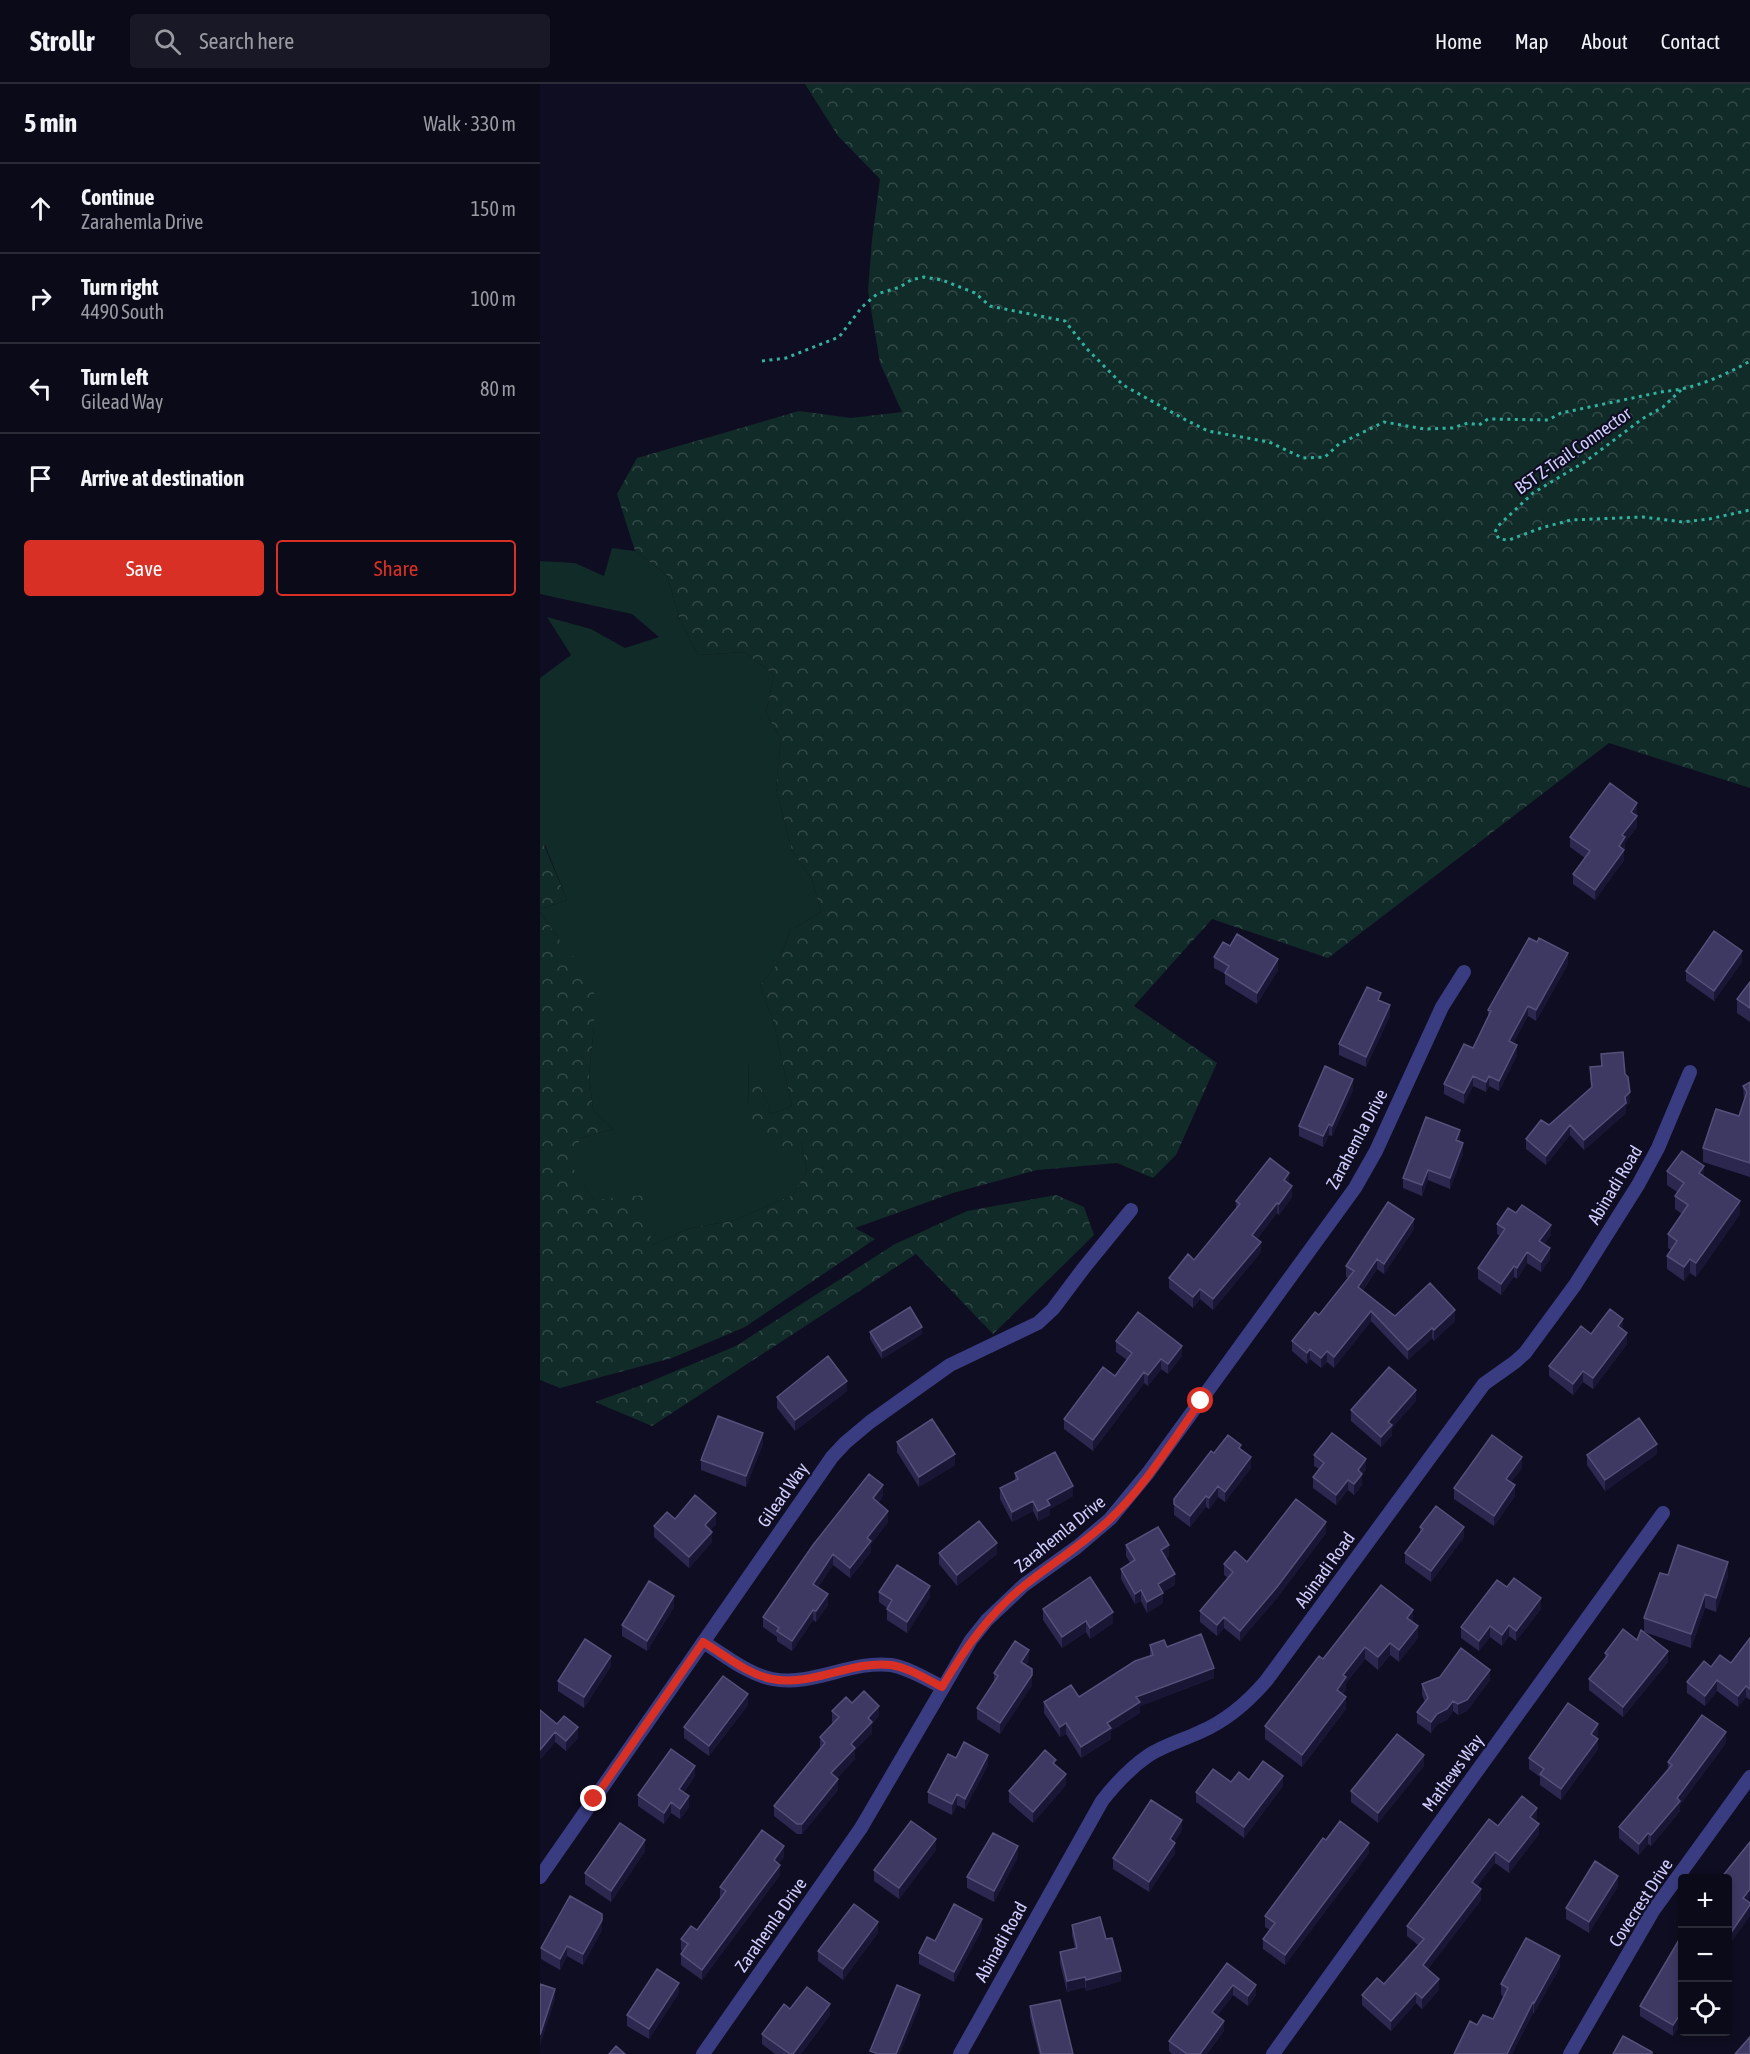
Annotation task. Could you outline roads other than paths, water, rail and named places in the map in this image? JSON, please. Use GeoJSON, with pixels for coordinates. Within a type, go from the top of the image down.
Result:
{"type":"FeatureCollection","features":[{"type":"Feature","properties":{"kind":"street","name":"Zarahemla Drive"},"geometry":{"type":"LineString","coordinates":[[703,2054],[861,1828],[971,1640],[987,1620],[1024,1586],[1077,1547],[1110,1519],[1148,1473],[1354,1188],[1376,1151],[1442,1007],[1464,972]]}},
{"type":"Feature","properties":{"kind":"street","name":"Abinadi Road"},"geometry":{"type":"LineString","coordinates":[[960,2054],[1102,1801],[1118,1781],[1137,1764],[1166,1746],[1205,1730],[1228,1717],[1254,1695],[1266,1681],[1484,1384],[1525,1353],[1575,1285],[1658,1148],[1690,1072]]}},
{"type":"Feature","properties":{"kind":"street","name":"Gilead Way"},"geometry":{"type":"LineString","coordinates":[[540,1877],[820,1473],[845,1443],[870,1422],[950,1365],[1038,1323],[1053,1309],[1131,1210]]}},
{"type":"Feature","properties":{"kind":"street","name":"Mathews Way"},"geometry":{"type":"LineString","coordinates":[[1273,2054],[1663,1513]]}},
{"type":"Feature","properties":{"kind":"street"},"geometry":{"type":"LineString","coordinates":[[703,1642],[751,1672],[771,1679],[803,1680],[859,1667],[891,1665],[910,1671],[942,1687]]}},
{"type":"Feature","properties":{"kind":"street","name":"Covecrest Drive"},"geometry":{"type":"LineString","coordinates":[[1570,2054],[1653,1911],[1750,1777]]}}]}
